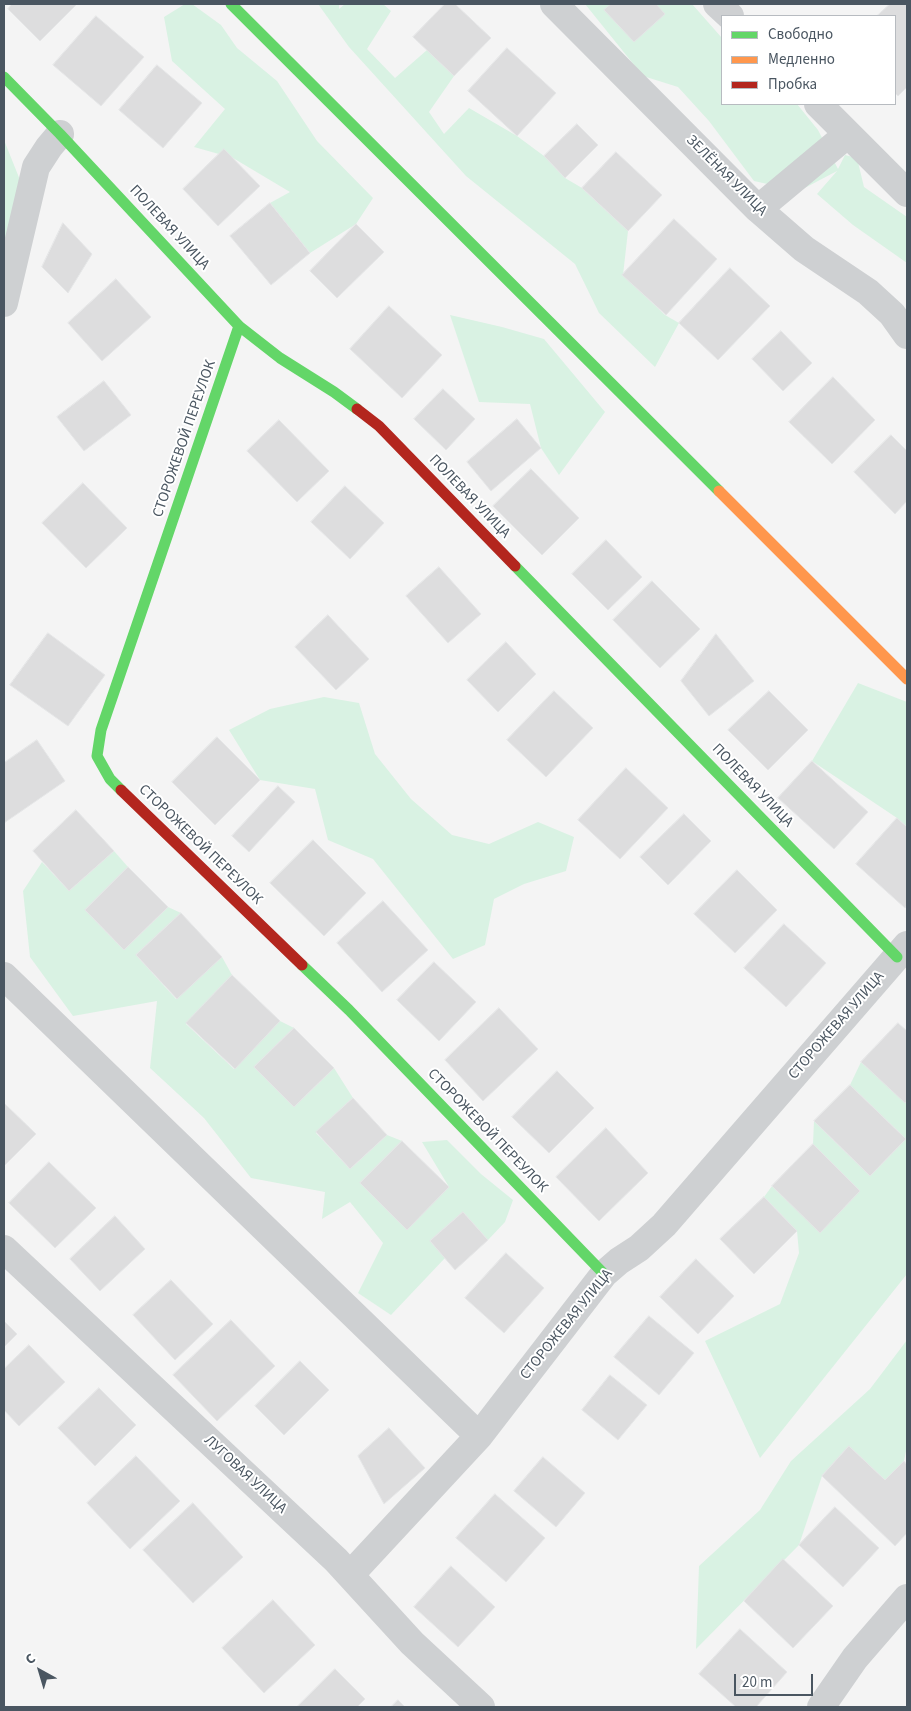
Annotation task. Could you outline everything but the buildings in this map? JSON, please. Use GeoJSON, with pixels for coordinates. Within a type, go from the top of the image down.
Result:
{"type":"FeatureCollection","features":[{"type":"Feature","properties":{"kind":"street"},"geometry":{"type":"LineString","coordinates":[[231,4],[907,679]]}},
{"type":"Feature","properties":{"kind":"street","name":"ЗЕЛЁНАЯ УЛИЦА"},"geometry":{"type":"LineString","coordinates":[[554,4],[758,209],[804,249],[868,292],[892,314],[907,335]]}},
{"type":"Feature","properties":{"kind":"street"},"geometry":{"type":"LineString","coordinates":[[717,4],[729,15]]}},
{"type":"Feature","properties":{"kind":"street","name":"ПОЛЕВАЯ УЛИЦА"},"geometry":{"type":"LineString","coordinates":[[4,77],[60,134],[239,326],[280,358],[334,392],[379,426],[902,951]]}},
{"type":"Feature","properties":{"kind":"street"},"geometry":{"type":"LineString","coordinates":[[819,105],[907,193]]}},
{"type":"Feature","properties":{"kind":"street"},"geometry":{"type":"LineString","coordinates":[[4,303],[36,168],[60,134]]}},
{"type":"Feature","properties":{"kind":"street"},"geometry":{"type":"LineString","coordinates":[[758,209],[848,134]]}},
{"type":"Feature","properties":{"kind":"street","name":"СТОРОЖЕВОЙ ПЕРЕУЛОК"},"geometry":{"type":"LineString","coordinates":[[239,326],[101,730],[97,756],[110,779],[349,1010],[604,1274]]}},
{"type":"Feature","properties":{"kind":"street","name":"СТОРОЖЕВАЯ УЛИЦА"},"geometry":{"type":"LineString","coordinates":[[350,1575],[478,1436],[604,1274],[619,1261],[640,1248],[664,1225],[902,951]]}},
{"type":"Feature","properties":{"kind":"street"},"geometry":{"type":"LineString","coordinates":[[4,976],[478,1436]]}},
{"type":"Feature","properties":{"kind":"street","name":"ЛУГОВАЯ УЛИЦА"},"geometry":{"type":"LineString","coordinates":[[4,1250],[336,1560],[412,1643],[481,1707]]}},
{"type":"Feature","properties":{"kind":"street"},"geometry":{"type":"LineString","coordinates":[[821,1707],[855,1658],[907,1598]]}},
{"type":"Feature","properties":{"kind":"green space"},"geometry":{"type":"Polygon","coordinates":[[[185,4],[192,4],[221,25],[237,48],[277,81],[317,141],[373,198],[356,224],[310,253],[270,203],[290,192],[233,158],[194,147],[225,109],[172,61],[164,17],[185,4]]]}},
{"type":"Feature","properties":{"kind":"green space"},"geometry":{"type":"Polygon","coordinates":[[[318,4],[339,4],[339,9],[345,4],[383,4],[391,11],[367,49],[395,78],[427,50],[454,76],[429,112],[444,134],[469,108],[517,136],[544,156],[565,178],[582,188],[628,231],[623,275],[665,315],[679,323],[655,367],[599,313],[575,264],[466,176],[349,47],[318,4]]]}},
{"type":"Feature","properties":{"kind":"green space"},"geometry":{"type":"Polygon","coordinates":[[[585,4],[692,4],[721,37],[721,105],[798,105],[818,130],[838,169],[845,155],[857,158],[864,187],[907,217],[907,263],[853,225],[817,194],[837,171],[799,191],[754,181],[709,121],[678,87],[643,76],[585,4]]]}},
{"type":"Feature","properties":{"kind":"green space"},"geometry":{"type":"Polygon","coordinates":[[[4,140],[20,180],[4,248],[4,140]]]}},
{"type":"Feature","properties":{"kind":"green space"},"geometry":{"type":"Polygon","coordinates":[[[450,315],[544,339],[605,412],[559,475],[541,448],[530,404],[479,402],[450,315]]]}},
{"type":"Feature","properties":{"kind":"green space"},"geometry":{"type":"Polygon","coordinates":[[[858,683],[907,702],[907,827],[897,818],[812,761],[858,683]]]}},
{"type":"Feature","properties":{"kind":"green space"},"geometry":{"type":"Polygon","coordinates":[[[324,697],[359,703],[375,754],[411,799],[452,835],[489,844],[538,822],[574,837],[566,871],[524,884],[494,899],[485,945],[453,959],[373,859],[328,840],[315,789],[260,780],[229,730],[270,709],[324,697]]]}},
{"type":"Feature","properties":{"kind":"green space"},"geometry":{"type":"Polygon","coordinates":[[[114,851],[128,867],[85,910],[124,950],[168,907],[181,913],[136,955],[176,999],[222,957],[232,975],[186,1024],[234,1069],[280,1021],[294,1028],[254,1067],[294,1107],[334,1068],[353,1098],[316,1133],[350,1169],[387,1135],[402,1141],[360,1183],[407,1229],[449,1187],[422,1142],[447,1140],[481,1174],[513,1200],[505,1222],[488,1240],[463,1212],[430,1241],[445,1258],[391,1315],[358,1293],[383,1243],[350,1202],[322,1219],[325,1192],[251,1178],[204,1118],[150,1068],[157,1001],[73,1016],[30,957],[23,891],[42,862],[69,891],[114,851]]]}},
{"type":"Feature","properties":{"kind":"green space"},"geometry":{"type":"Polygon","coordinates":[[[861,1062],[907,1101],[907,1274],[760,1458],[705,1341],[780,1304],[799,1253],[797,1231],[764,1197],[772,1186],[820,1232],[860,1191],[813,1144],[814,1121],[870,1176],[906,1139],[850,1085],[861,1062]]]}},
{"type":"Feature","properties":{"kind":"green space"},"geometry":{"type":"Polygon","coordinates":[[[907,1340],[907,1446],[904,1461],[885,1480],[849,1446],[822,1476],[799,1545],[696,1649],[699,1566],[760,1510],[791,1461],[870,1389],[907,1340]]]}},
{"type":"Feature","properties":{"kind":"traffic: fast"},"geometry":{"type":"LineString","coordinates":[[231,4],[719,491]]}},
{"type":"Feature","properties":{"kind":"traffic: fast"},"geometry":{"type":"LineString","coordinates":[[4,77],[60,134],[239,326],[280,358],[357,409]]}},
{"type":"Feature","properties":{"kind":"traffic: fast"},"geometry":{"type":"LineString","coordinates":[[121,790],[110,779],[97,756],[101,730],[239,326]]}},
{"type":"Feature","properties":{"kind":"traffic: fast"},"geometry":{"type":"LineString","coordinates":[[515,566],[897,957]]}},
{"type":"Feature","properties":{"kind":"traffic: fast"},"geometry":{"type":"LineString","coordinates":[[302,965],[349,1010],[604,1274]]}},
{"type":"Feature","properties":{"kind":"traffic: slow"},"geometry":{"type":"LineString","coordinates":[[719,491],[907,679]]}},
{"type":"Feature","properties":{"kind":"traffic: jam"},"geometry":{"type":"LineString","coordinates":[[357,409],[379,426],[515,566]]}},
{"type":"Feature","properties":{"kind":"traffic: jam"},"geometry":{"type":"LineString","coordinates":[[121,790],[302,965]]}}]}
